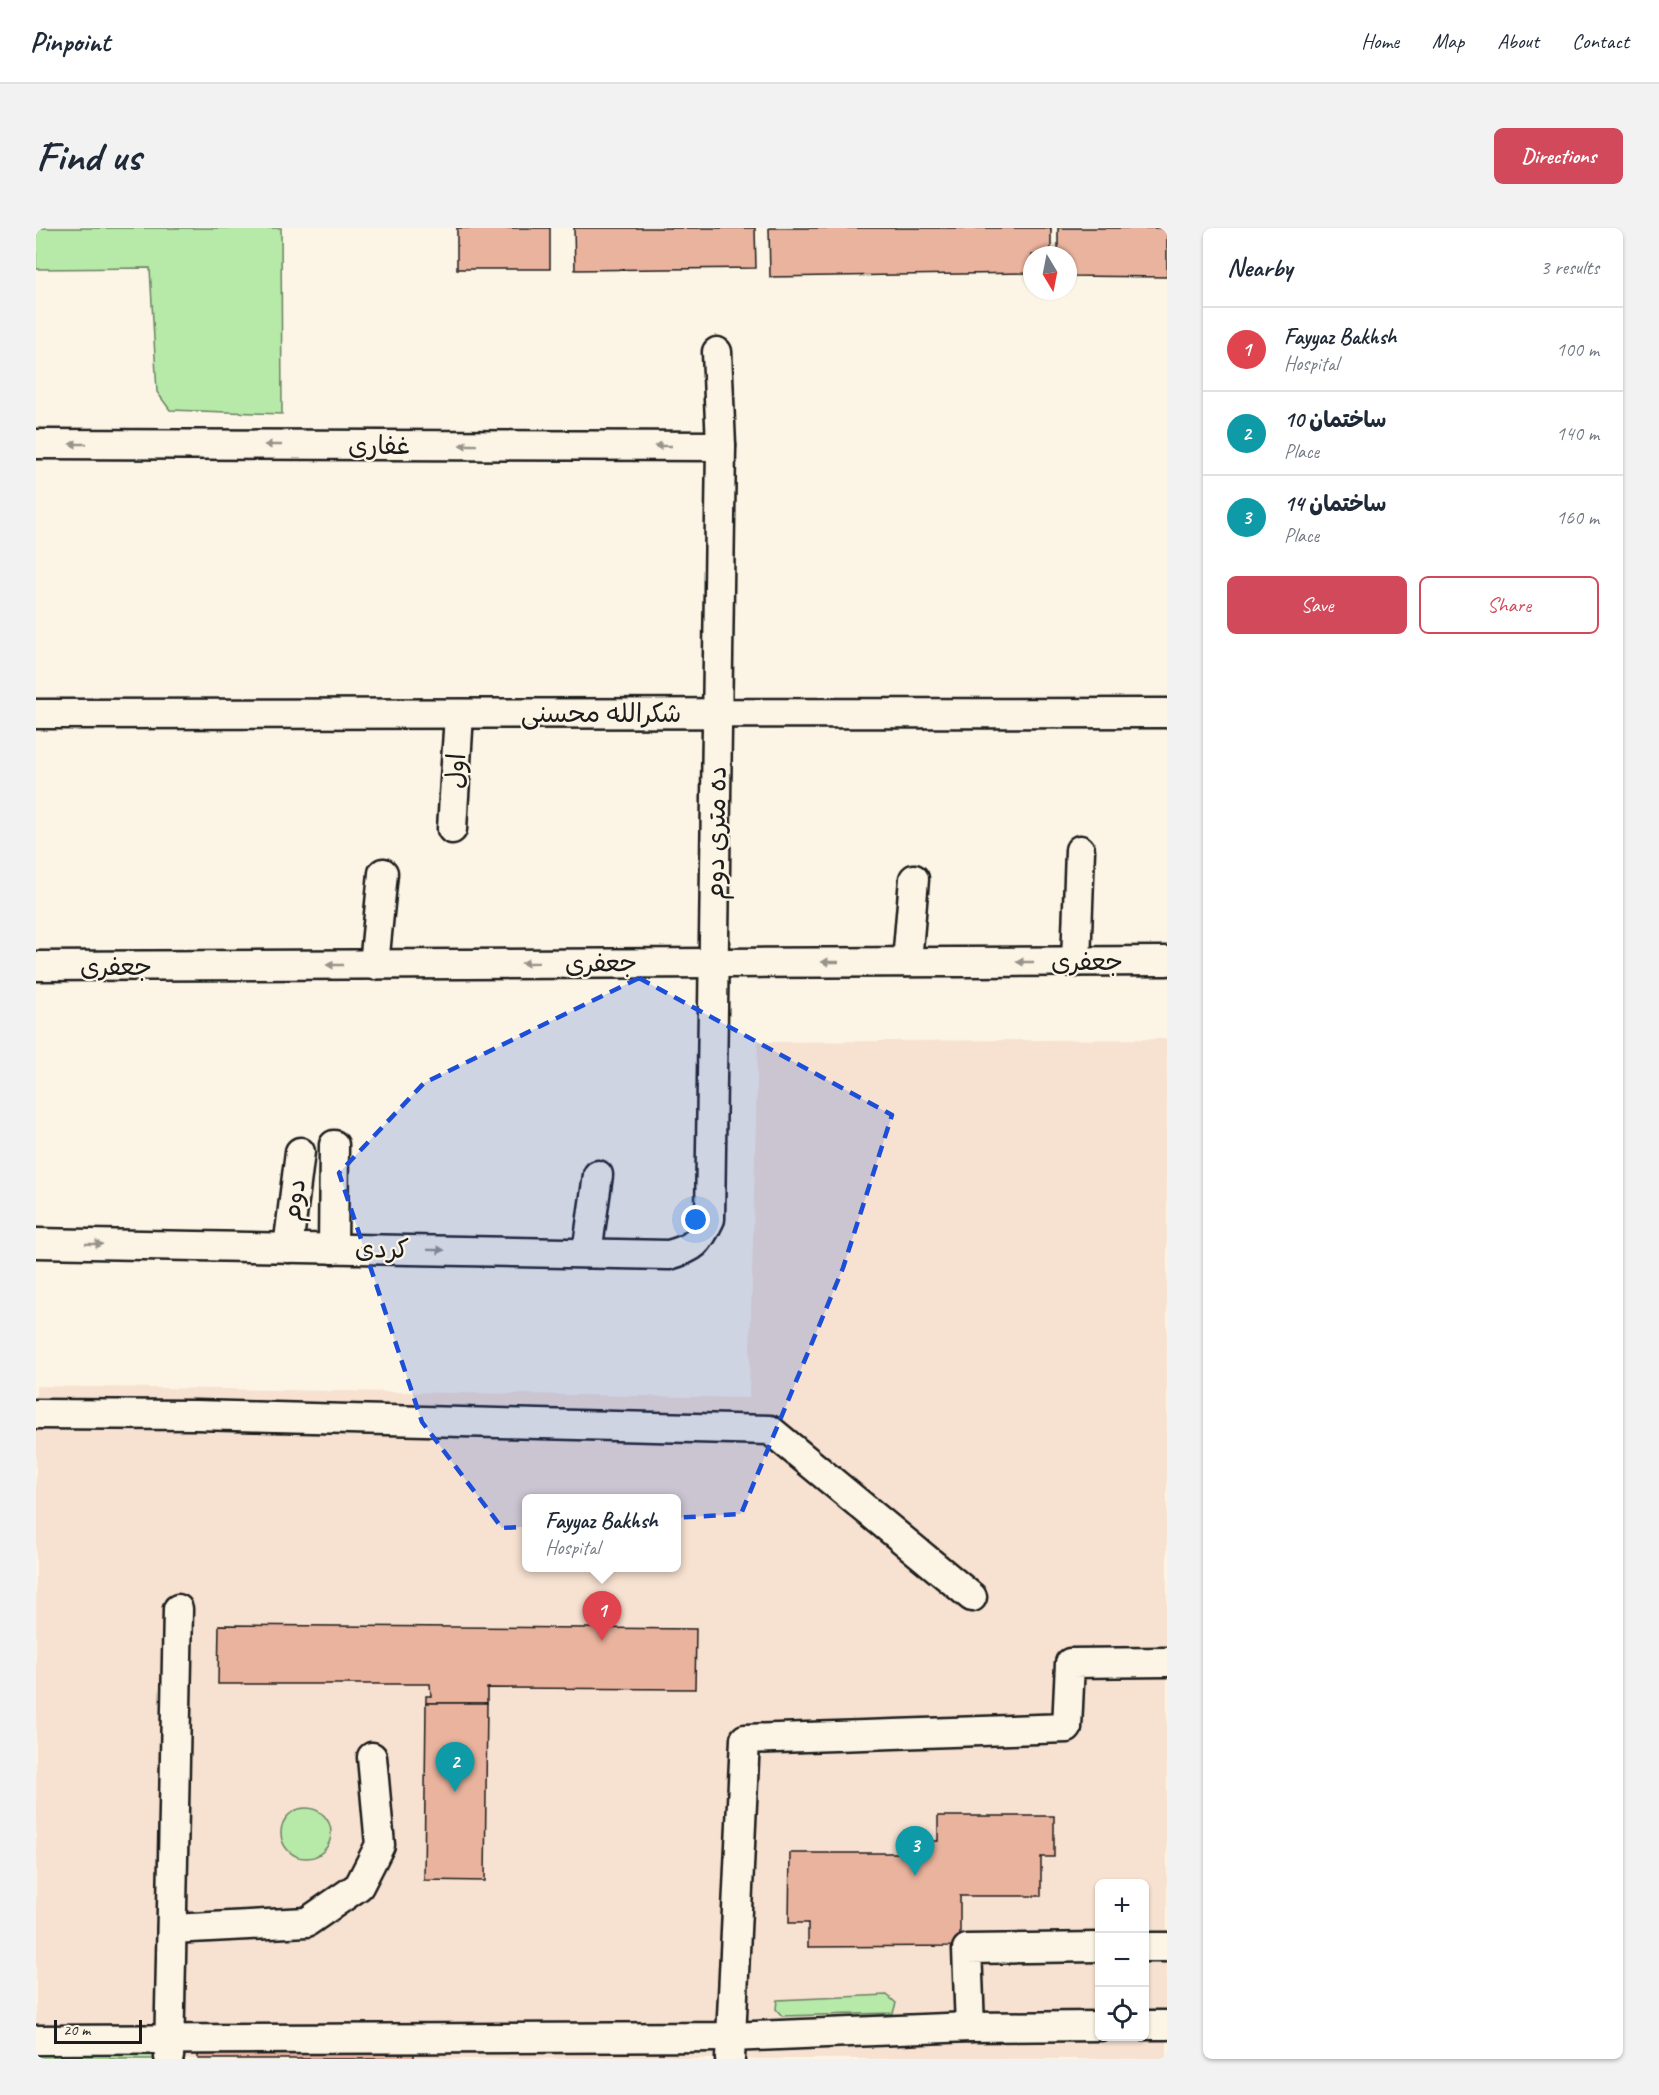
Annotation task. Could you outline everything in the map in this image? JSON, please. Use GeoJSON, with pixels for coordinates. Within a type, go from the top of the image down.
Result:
{"type":"FeatureCollection","features":[{"type":"Feature","properties":{"kind":"street","name":"ده متری دوم"},"geometry":{"type":"LineString","coordinates":[[710,1219],[721,446],[717,352]]}},
{"type":"Feature","properties":{"kind":"street","name":"غفاری"},"geometry":{"type":"LineString","coordinates":[[36,444],[721,446]]}},
{"type":"Feature","properties":{"kind":"street","name":"شکرالله محسنی"},"geometry":{"type":"LineString","coordinates":[[36,714],[1167,713]]}},
{"type":"Feature","properties":{"kind":"street","name":"اول"},"geometry":{"type":"LineString","coordinates":[[452,829],[459,714]]}},
{"type":"Feature","properties":{"kind":"street"},"geometry":{"type":"LineString","coordinates":[[1076,962],[1080,850]]}},
{"type":"Feature","properties":{"kind":"street"},"geometry":{"type":"LineString","coordinates":[[374,965],[383,873]]}},
{"type":"Feature","properties":{"kind":"street"},"geometry":{"type":"LineString","coordinates":[[907,962],[914,879]]}},
{"type":"Feature","properties":{"kind":"street","name":"جعفری"},"geometry":{"type":"LineString","coordinates":[[36,966],[1167,961]]}},
{"type":"Feature","properties":{"kind":"street"},"geometry":{"type":"LineString","coordinates":[[333,1249],[334,1145]]}},
{"type":"Feature","properties":{"kind":"street","name":"دوم"},"geometry":{"type":"LineString","coordinates":[[288,1248],[300,1152]]}},
{"type":"Feature","properties":{"kind":"street"},"geometry":{"type":"LineString","coordinates":[[587,1253],[598,1175]]}},
{"type":"Feature","properties":{"kind":"street","name":"کردی"},"geometry":{"type":"LineString","coordinates":[[36,1243],[669,1255],[687,1250],[700,1240],[710,1219]]}},
{"type":"Feature","properties":{"kind":"street"},"geometry":{"type":"LineString","coordinates":[[36,1414],[195,1415],[770,1430],[972,1597]]}},
{"type":"Feature","properties":{"kind":"street"},"geometry":{"type":"LineString","coordinates":[[168,2049],[178,1609]]}},
{"type":"Feature","properties":{"kind":"street"},"geometry":{"type":"LineString","coordinates":[[731,2048],[745,1739],[1067,1728],[1070,1663],[1167,1662]]}},
{"type":"Feature","properties":{"kind":"street"},"geometry":{"type":"LineString","coordinates":[[172,1929],[307,1922],[359,1886],[380,1845],[372,1757]]}},
{"type":"Feature","properties":{"kind":"street"},"geometry":{"type":"LineString","coordinates":[[970,2027],[967,1949],[1095,1947]]}},
{"type":"Feature","properties":{"kind":"street"},"geometry":{"type":"LineString","coordinates":[[1149,1947],[1167,1947]]}},
{"type":"Feature","properties":{"kind":"street"},"geometry":{"type":"LineString","coordinates":[[1149,2025],[1167,2025]]}},
{"type":"Feature","properties":{"kind":"street"},"geometry":{"type":"LineString","coordinates":[[36,2040],[168,2049],[731,2048],[970,2027],[1095,2026]]}},
{"type":"Feature","properties":{"kind":"highlighted area"},"geometry":{"type":"Polygon","coordinates":[[[639,978],[892,1115],[843,1268],[741,1514],[502,1528],[422,1422],[339,1173],[424,1083],[639,978]]]}},
{"type":"Feature","properties":{"kind":"shaded area"},"geometry":{"type":"Polygon","coordinates":[[[1167,1039],[1167,2059],[36,2059],[36,1386],[749,1398],[758,1042],[1167,1039]]]}},
{"type":"Feature","properties":{"kind":"green space"},"geometry":{"type":"Polygon","coordinates":[[[36,228],[281,228],[282,414],[170,410],[157,392],[150,268],[36,269],[36,228]]]}},
{"type":"Feature","properties":{"kind":"green space"},"geometry":{"type":"Polygon","coordinates":[[[306,1808],[324,1815],[331,1833],[324,1851],[306,1858],[288,1851],[281,1833],[288,1815],[306,1808]]]}},
{"type":"Feature","properties":{"kind":"green space"},"geometry":{"type":"Polygon","coordinates":[[[887,1995],[896,2003],[893,2013],[782,2016],[776,2009],[777,2000],[887,1995]]]}},
{"type":"Feature","properties":{"kind":"green space"},"geometry":{"type":"Polygon","coordinates":[[[36,2040],[168,2040],[168,2059],[36,2059],[36,2040]]]}},
{"type":"Feature","properties":{"kind":"building"},"geometry":{"type":"Polygon","coordinates":[[[457,228],[550,228],[550,269],[457,269],[457,228]]]}},
{"type":"Feature","properties":{"kind":"building"},"geometry":{"type":"Polygon","coordinates":[[[574,228],[755,228],[756,268],[575,270],[574,228]]]}},
{"type":"Feature","properties":{"kind":"building"},"geometry":{"type":"Polygon","coordinates":[[[769,228],[1051,228],[1051,246],[1023,246],[1023,273],[770,277],[769,228]]]}},
{"type":"Feature","properties":{"kind":"building"},"geometry":{"type":"Polygon","coordinates":[[[1058,228],[1167,228],[1167,277],[1077,276],[1077,246],[1058,246],[1058,228]]]}},
{"type":"Feature","properties":{"kind":"building"},"geometry":{"type":"Polygon","coordinates":[[[219,1625],[696,1629],[695,1689],[487,1688],[487,1703],[426,1703],[426,1696],[431,1696],[430,1684],[218,1684],[219,1625]]]}},
{"type":"Feature","properties":{"kind":"building"},"geometry":{"type":"Polygon","coordinates":[[[426,1703],[487,1703],[485,1881],[424,1880],[426,1703]]]}},
{"type":"Feature","properties":{"kind":"building"},"geometry":{"type":"Polygon","coordinates":[[[938,1816],[1054,1816],[1054,1857],[1041,1857],[1041,1896],[960,1896],[960,1946],[808,1947],[808,1923],[789,1923],[790,1853],[905,1853],[905,1841],[938,1841],[938,1816]]]}},
{"type":"Feature","properties":{"kind":"building"},"geometry":{"type":"Polygon","coordinates":[[[198,2051],[414,2052],[414,2059],[198,2059],[198,2051]]]}},
{"type":"Feature","properties":{"kind":"place","name":"Fayyaz Bakhsh"},"geometry":{"type":"Point","coordinates":[602,1641]}},
{"type":"Feature","properties":{"kind":"place","name":"ساختمان 10"},"geometry":{"type":"Point","coordinates":[455,1792]}},
{"type":"Feature","properties":{"kind":"place","name":"ساختمان 14"},"geometry":{"type":"Point","coordinates":[915,1876]}}]}
